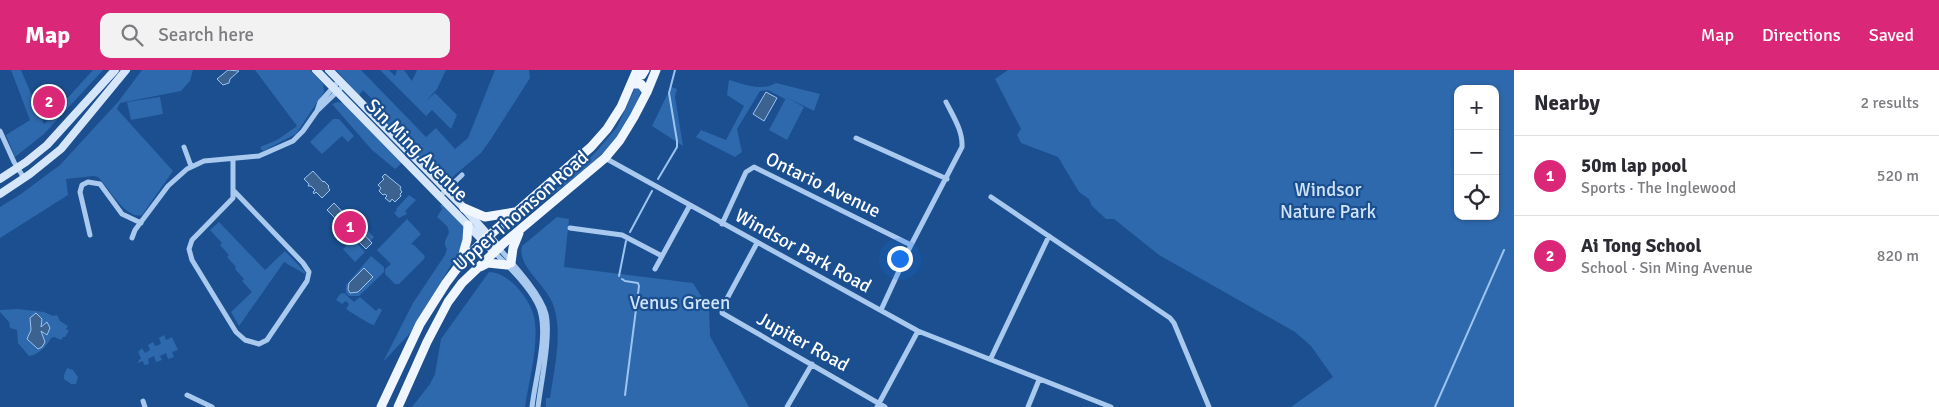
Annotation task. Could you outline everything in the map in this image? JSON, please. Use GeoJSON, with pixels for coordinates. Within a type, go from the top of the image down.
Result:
{"type":"FeatureCollection","features":[{"type":"Feature","properties":{"kind":"main road"},"geometry":{"type":"LineString","coordinates":[[0,179],[47,145],[115,70]]}},
{"type":"Feature","properties":{"kind":"main road"},"geometry":{"type":"LineString","coordinates":[[0,194],[62,149],[126,70]]}},
{"type":"Feature","properties":{"kind":"main road","name":"Sin Ming Avenue"},"geometry":{"type":"LineString","coordinates":[[316,70],[442,193],[464,208],[485,239]]}},
{"type":"Feature","properties":{"kind":"main road","name":"Sin Ming Avenue"},"geometry":{"type":"LineString","coordinates":[[329,70],[442,193],[468,225],[485,239]]}},
{"type":"Feature","properties":{"kind":"main road"},"geometry":{"type":"LineString","coordinates":[[634,76],[642,76],[645,70]]}},
{"type":"Feature","properties":{"kind":"main road","name":"Upper Thomson Road"},"geometry":{"type":"LineString","coordinates":[[398,407],[427,342],[448,302],[462,283],[496,250],[605,158],[620,140],[647,92],[656,70]]}},
{"type":"Feature","properties":{"kind":"main road"},"geometry":{"type":"LineString","coordinates":[[634,76],[647,92]]}},
{"type":"Feature","properties":{"kind":"main road","name":"Upper Thomson Road"},"geometry":{"type":"LineString","coordinates":[[381,407],[420,324],[460,264],[485,239],[591,147],[607,129],[621,107],[634,76]]}},
{"type":"Feature","properties":{"kind":"main road"},"geometry":{"type":"LineString","coordinates":[[464,208],[485,217],[518,212]]}},
{"type":"Feature","properties":{"kind":"main road"},"geometry":{"type":"LineString","coordinates":[[460,264],[467,240],[468,225]]}},
{"type":"Feature","properties":{"kind":"main road"},"geometry":{"type":"LineString","coordinates":[[475,269],[488,263],[509,264],[520,230]]}},
{"type":"Feature","properties":{"kind":"main road"},"geometry":{"type":"LineString","coordinates":[[485,239],[496,250]]}},
{"type":"Feature","properties":{"kind":"street"},"geometry":{"type":"LineString","coordinates":[[132,238],[134,230],[173,179],[191,166],[204,161],[259,156],[287,144],[298,137],[317,111],[320,102],[342,83]]}},
{"type":"Feature","properties":{"kind":"street"},"geometry":{"type":"LineString","coordinates":[[881,310],[962,147],[963,139],[946,102]]}},
{"type":"Feature","properties":{"kind":"street"},"geometry":{"type":"LineString","coordinates":[[0,131],[17,168],[24,178]]}},
{"type":"Feature","properties":{"kind":"street"},"geometry":{"type":"LineString","coordinates":[[856,138],[947,179]]}},
{"type":"Feature","properties":{"kind":"street"},"geometry":{"type":"LineString","coordinates":[[184,147],[191,166]]}},
{"type":"Feature","properties":{"kind":"street","name":"Windsor Park Road"},"geometry":{"type":"LineString","coordinates":[[605,158],[918,331],[991,358],[1039,380],[1111,407]]}},
{"type":"Feature","properties":{"kind":"street"},"geometry":{"type":"LineString","coordinates":[[233,159],[234,191],[232,201],[192,240],[189,249],[196,266],[236,332],[245,340],[259,344],[267,340],[307,281],[309,272],[303,263],[234,191]]}},
{"type":"Feature","properties":{"kind":"street","name":"Ontario Avenue"},"geometry":{"type":"LineString","coordinates":[[722,224],[746,172],[754,167],[912,245]]}},
{"type":"Feature","properties":{"kind":"street"},"geometry":{"type":"LineString","coordinates":[[442,193],[462,175]]}},
{"type":"Feature","properties":{"kind":"street"},"geometry":{"type":"LineString","coordinates":[[90,234],[80,192],[82,185],[88,182],[100,184],[122,214],[141,223]]}},
{"type":"Feature","properties":{"kind":"street"},"geometry":{"type":"LineString","coordinates":[[991,197],[1170,318],[1174,323],[1210,407]]}},
{"type":"Feature","properties":{"kind":"street"},"geometry":{"type":"LineString","coordinates":[[655,269],[690,206]]}},
{"type":"Feature","properties":{"kind":"street"},"geometry":{"type":"LineString","coordinates":[[570,228],[622,235],[662,256]]}},
{"type":"Feature","properties":{"kind":"street"},"geometry":{"type":"LineString","coordinates":[[991,358],[1049,236]]}},
{"type":"Feature","properties":{"kind":"street","name":"Jupiter Road"},"geometry":{"type":"LineString","coordinates":[[757,243],[723,306],[722,313],[812,364],[878,405],[885,407]]}},
{"type":"Feature","properties":{"kind":"street"},"geometry":{"type":"LineString","coordinates":[[496,250],[537,299],[546,313],[548,333],[538,407]]}},
{"type":"Feature","properties":{"kind":"street"},"geometry":{"type":"LineString","coordinates":[[532,407],[543,332],[537,299]]}},
{"type":"Feature","properties":{"kind":"street"},"geometry":{"type":"LineString","coordinates":[[878,405],[918,331]]}},
{"type":"Feature","properties":{"kind":"street"},"geometry":{"type":"LineString","coordinates":[[787,407],[812,364]]}},
{"type":"Feature","properties":{"kind":"street"},"geometry":{"type":"LineString","coordinates":[[1028,407],[1039,380]]}},
{"type":"Feature","properties":{"kind":"street"},"geometry":{"type":"LineString","coordinates":[[187,395],[212,407]]}},
{"type":"Feature","properties":{"kind":"street"},"geometry":{"type":"LineString","coordinates":[[142,401],[145,407]]}},
{"type":"Feature","properties":{"kind":"green space"},"geometry":{"type":"Polygon","coordinates":[[[11,70],[21,70],[44,124],[93,70],[103,70],[44,134],[15,157],[6,135],[30,120],[11,70]]]}},
{"type":"Feature","properties":{"kind":"green space"},"geometry":{"type":"Polygon","coordinates":[[[142,70],[193,70],[190,81],[181,91],[120,103],[117,109],[173,171],[142,215],[130,213],[124,208],[98,177],[66,179],[68,195],[0,238],[0,207],[60,165],[118,102],[142,70]]]}},
{"type":"Feature","properties":{"kind":"green space"},"geometry":{"type":"Polygon","coordinates":[[[255,70],[310,70],[323,84],[324,92],[296,134],[263,151],[260,147],[277,140],[297,126],[255,70]]]}},
{"type":"Feature","properties":{"kind":"green space"},"geometry":{"type":"Polygon","coordinates":[[[336,70],[361,70],[426,137],[436,128],[455,149],[468,138],[495,70],[529,70],[530,78],[481,153],[450,179],[435,179],[419,157],[371,106],[375,102],[363,90],[359,95],[336,70]]]}},
{"type":"Feature","properties":{"kind":"green space"},"geometry":{"type":"Polygon","coordinates":[[[380,70],[389,70],[395,76],[397,70],[404,70],[412,81],[417,70],[446,70],[437,89],[426,101],[435,93],[457,115],[451,129],[432,110],[426,116],[380,70]]]}},
{"type":"Feature","properties":{"kind":"green space","name":"Windsor Nature Park"},"geometry":{"type":"Polygon","coordinates":[[[1008,70],[1514,70],[1514,407],[1291,407],[1333,377],[1311,346],[1295,332],[1159,255],[1114,219],[1106,219],[1092,206],[1089,199],[1079,192],[1058,157],[1021,143],[1017,135],[1021,129],[995,79],[1008,70]]]}},
{"type":"Feature","properties":{"kind":"green space"},"geometry":{"type":"Polygon","coordinates":[[[729,80],[758,87],[770,86],[776,83],[820,94],[814,111],[786,97],[804,107],[787,140],[769,130],[786,98],[768,90],[760,91],[737,129],[742,152],[735,157],[696,137],[701,130],[726,140],[744,106],[727,95],[729,80]]]}},
{"type":"Feature","properties":{"kind":"green space"},"geometry":{"type":"Polygon","coordinates":[[[636,86],[642,89],[633,110],[624,127],[601,155],[514,225],[498,235],[566,181],[595,153],[617,127],[636,86]]]}},
{"type":"Feature","properties":{"kind":"green space"},"geometry":{"type":"Polygon","coordinates":[[[671,87],[677,89],[675,97],[683,146],[652,126],[671,87]]]}},
{"type":"Feature","properties":{"kind":"green space"},"geometry":{"type":"Polygon","coordinates":[[[160,97],[163,114],[131,120],[127,102],[160,97]]]}},
{"type":"Feature","properties":{"kind":"green space"},"geometry":{"type":"Polygon","coordinates":[[[344,103],[402,163],[395,169],[372,150],[332,104],[344,103]]]}},
{"type":"Feature","properties":{"kind":"green space"},"geometry":{"type":"Polygon","coordinates":[[[333,119],[339,119],[354,136],[348,142],[342,136],[322,154],[310,142],[333,119]]]}},
{"type":"Feature","properties":{"kind":"green space"},"geometry":{"type":"Polygon","coordinates":[[[409,195],[416,200],[405,211],[407,214],[399,218],[394,213],[409,195]]]}},
{"type":"Feature","properties":{"kind":"green space"},"geometry":{"type":"Polygon","coordinates":[[[440,205],[444,205],[464,226],[465,241],[413,330],[383,362],[413,303],[445,255],[447,249],[445,242],[449,232],[447,226],[437,217],[442,209],[440,205]]]}},
{"type":"Feature","properties":{"kind":"green space"},"geometry":{"type":"Polygon","coordinates":[[[346,209],[374,237],[370,241],[342,212],[346,209]]]}},
{"type":"Feature","properties":{"kind":"green space","name":"Venus Green"},"geometry":{"type":"Polygon","coordinates":[[[557,217],[569,219],[564,267],[693,283],[709,309],[710,336],[749,407],[546,407],[546,398],[550,398],[556,362],[558,337],[556,313],[548,295],[523,261],[522,246],[557,217]]]}},
{"type":"Feature","properties":{"kind":"green space"},"geometry":{"type":"Polygon","coordinates":[[[407,219],[421,234],[411,244],[425,256],[399,284],[395,284],[385,274],[385,269],[391,264],[377,250],[407,219]]]}},
{"type":"Feature","properties":{"kind":"green space"},"geometry":{"type":"Polygon","coordinates":[[[219,222],[265,270],[285,251],[305,272],[305,274],[284,262],[239,326],[231,312],[252,292],[242,281],[244,279],[227,257],[229,255],[220,245],[222,243],[210,230],[219,222]]]}},
{"type":"Feature","properties":{"kind":"green space"},"geometry":{"type":"Polygon","coordinates":[[[353,239],[365,252],[355,262],[343,249],[353,239]]]}},
{"type":"Feature","properties":{"kind":"green space"},"geometry":{"type":"Polygon","coordinates":[[[371,256],[384,267],[384,272],[359,296],[349,296],[346,293],[346,285],[371,256]]]}},
{"type":"Feature","properties":{"kind":"green space"},"geometry":{"type":"Polygon","coordinates":[[[489,272],[504,276],[516,286],[523,294],[533,313],[536,333],[525,407],[412,407],[430,384],[435,374],[441,339],[489,272]]]}},
{"type":"Feature","properties":{"kind":"green space"},"geometry":{"type":"Polygon","coordinates":[[[344,293],[354,302],[360,297],[376,311],[379,308],[382,310],[374,325],[346,309],[349,304],[346,301],[342,304],[336,300],[340,294],[344,293]]]}},
{"type":"Feature","properties":{"kind":"green space"},"geometry":{"type":"Polygon","coordinates":[[[18,309],[44,312],[53,316],[57,315],[60,321],[68,326],[66,329],[69,331],[61,340],[54,337],[51,338],[42,350],[29,356],[18,343],[17,330],[10,328],[9,322],[0,312],[0,310],[18,309]]]}},
{"type":"Feature","properties":{"kind":"green space"},"geometry":{"type":"Polygon","coordinates":[[[164,335],[166,340],[172,337],[178,350],[172,352],[174,357],[168,359],[166,353],[160,356],[162,360],[156,362],[154,356],[148,359],[149,364],[144,365],[143,361],[137,363],[141,358],[138,352],[142,348],[145,353],[150,350],[148,345],[153,342],[155,346],[161,344],[159,338],[164,335]]]}},
{"type":"Feature","properties":{"kind":"green space"},"geometry":{"type":"Polygon","coordinates":[[[67,368],[73,370],[78,377],[76,384],[71,384],[64,379],[67,368]]]}},
{"type":"Feature","properties":{"kind":"shaded area"},"geometry":{"type":"Polygon","coordinates":[[[228,70],[239,71],[230,79],[229,83],[223,85],[217,79],[228,70]]]}},
{"type":"Feature","properties":{"kind":"shaded area"},"geometry":{"type":"Polygon","coordinates":[[[766,92],[777,98],[764,121],[753,114],[766,92]]]}},
{"type":"Feature","properties":{"kind":"shaded area"},"geometry":{"type":"Polygon","coordinates":[[[313,171],[329,186],[330,190],[322,198],[316,192],[314,194],[315,190],[308,186],[309,184],[304,179],[313,171]]]}},
{"type":"Feature","properties":{"kind":"shaded area"},"geometry":{"type":"Polygon","coordinates":[[[385,174],[401,187],[401,196],[395,202],[392,199],[390,202],[385,198],[387,196],[385,194],[383,195],[379,191],[381,188],[378,185],[384,179],[382,177],[385,174]]]}},
{"type":"Feature","properties":{"kind":"shaded area"},"geometry":{"type":"Polygon","coordinates":[[[334,203],[372,243],[366,249],[327,210],[334,203]]]}},
{"type":"Feature","properties":{"kind":"shaded area"},"geometry":{"type":"Polygon","coordinates":[[[364,268],[373,277],[358,292],[350,293],[348,289],[349,283],[364,268]]]}},
{"type":"Feature","properties":{"kind":"shaded area"},"geometry":{"type":"Polygon","coordinates":[[[36,313],[42,319],[41,327],[47,322],[50,328],[47,335],[41,331],[45,342],[38,349],[27,339],[31,330],[30,318],[36,313]]]}},
{"type":"Feature","properties":{"kind":"waterway"},"geometry":{"type":"LineString","coordinates":[[658,179],[677,147],[669,93],[675,70]]}},
{"type":"Feature","properties":{"kind":"waterway"},"geometry":{"type":"LineString","coordinates":[[630,232],[652,191]]}},
{"type":"Feature","properties":{"kind":"waterway"},"geometry":{"type":"LineString","coordinates":[[619,276],[626,241]]}},
{"type":"Feature","properties":{"kind":"waterway"},"geometry":{"type":"LineString","coordinates":[[1435,407],[1504,250]]}},
{"type":"Feature","properties":{"kind":"waterway"},"geometry":{"type":"LineString","coordinates":[[622,279],[638,283],[639,286],[625,395]]}},
{"type":"Feature","properties":{"kind":"place","name":"Ai Tong School"},"geometry":{"type":"Point","coordinates":[49,102]}},
{"type":"Feature","properties":{"kind":"place","name":"50m lap pool"},"geometry":{"type":"Point","coordinates":[350,227]}}]}
